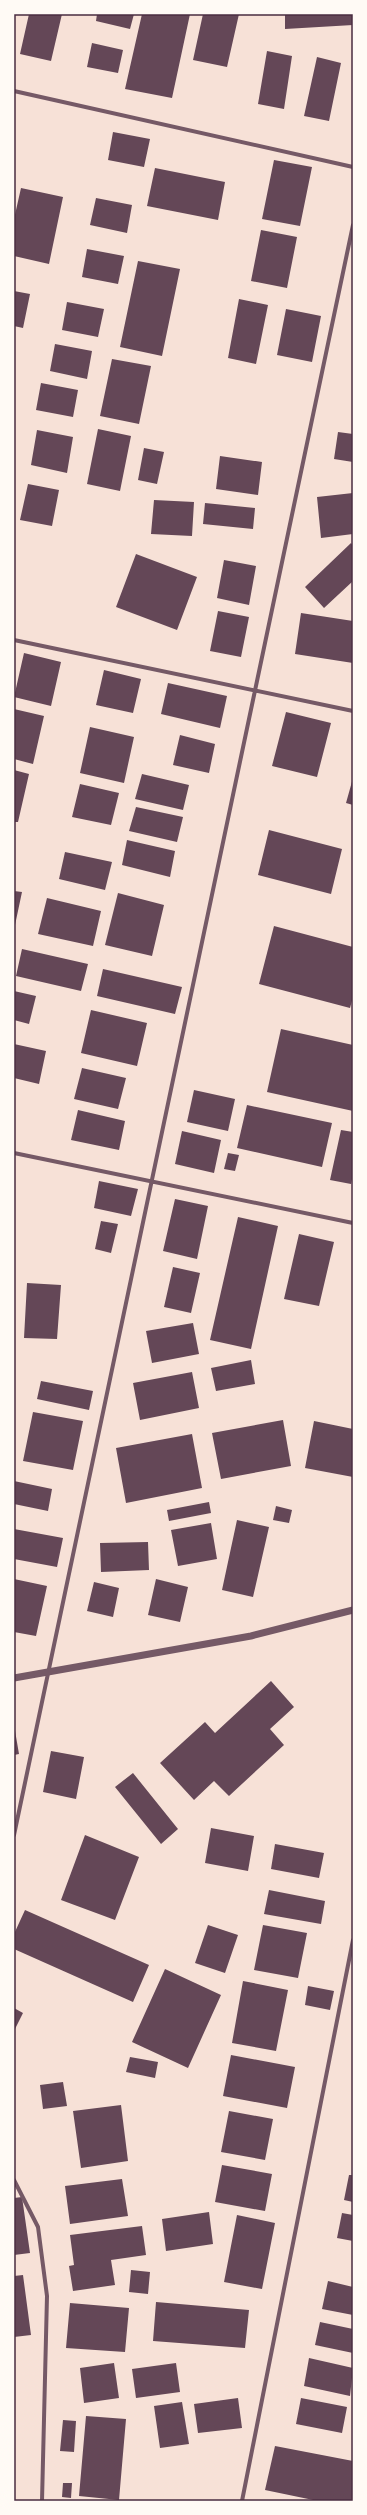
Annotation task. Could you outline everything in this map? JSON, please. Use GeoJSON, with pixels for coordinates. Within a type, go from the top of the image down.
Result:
{"type":"FeatureCollection","features":[{"type":"Feature","properties":{"kind":"street"},"geometry":{"type":"LineString","coordinates":[[14,91],[353,167]]}},
{"type":"Feature","properties":{"kind":"street"},"geometry":{"type":"LineString","coordinates":[[14,1835],[353,225]]}},
{"type":"Feature","properties":{"kind":"street"},"geometry":{"type":"LineString","coordinates":[[14,640],[353,711]]}},
{"type":"Feature","properties":{"kind":"street"},"geometry":{"type":"LineString","coordinates":[[14,1153],[152,1183],[353,1223]]}},
{"type":"Feature","properties":{"kind":"street"},"geometry":{"type":"LineString","coordinates":[[14,1678],[251,1636],[353,1610]]}},
{"type":"Feature","properties":{"kind":"street"},"geometry":{"type":"LineString","coordinates":[[242,2501],[353,1940]]}},
{"type":"Feature","properties":{"kind":"street"},"geometry":{"type":"LineString","coordinates":[[14,2180],[38,2227],[47,2296],[42,2501]]}},
{"type":"Feature","properties":{"kind":"building"},"geometry":{"type":"Polygon","coordinates":[[[29,14],[62,14],[51,61],[20,54],[29,14]]]}},
{"type":"Feature","properties":{"kind":"building"},"geometry":{"type":"Polygon","coordinates":[[[97,14],[134,14],[130,29],[96,21],[97,14]]]}},
{"type":"Feature","properties":{"kind":"building"},"geometry":{"type":"Polygon","coordinates":[[[142,14],[190,14],[172,98],[125,89],[142,14]]]}},
{"type":"Feature","properties":{"kind":"building"},"geometry":{"type":"Polygon","coordinates":[[[203,14],[239,14],[227,67],[193,60],[203,14]]]}},
{"type":"Feature","properties":{"kind":"building"},"geometry":{"type":"Polygon","coordinates":[[[285,14],[353,14],[353,25],[285,29],[285,14]]]}},
{"type":"Feature","properties":{"kind":"building"},"geometry":{"type":"Polygon","coordinates":[[[92,43],[123,50],[118,73],[87,67],[92,43]]]}},
{"type":"Feature","properties":{"kind":"building"},"geometry":{"type":"Polygon","coordinates":[[[267,51],[292,56],[284,109],[258,104],[267,51]]]}},
{"type":"Feature","properties":{"kind":"building"},"geometry":{"type":"Polygon","coordinates":[[[317,57],[341,63],[329,121],[304,116],[317,57]]]}},
{"type":"Feature","properties":{"kind":"building"},"geometry":{"type":"Polygon","coordinates":[[[113,132],[150,139],[144,167],[108,160],[113,132]]]}},
{"type":"Feature","properties":{"kind":"building"},"geometry":{"type":"Polygon","coordinates":[[[274,160],[312,167],[300,226],[262,219],[274,160]]]}},
{"type":"Feature","properties":{"kind":"building"},"geometry":{"type":"Polygon","coordinates":[[[155,168],[225,182],[218,220],[147,206],[155,168]]]}},
{"type":"Feature","properties":{"kind":"building"},"geometry":{"type":"Polygon","coordinates":[[[21,188],[63,197],[49,264],[14,256],[14,219],[21,188]]]}},
{"type":"Feature","properties":{"kind":"building"},"geometry":{"type":"Polygon","coordinates":[[[96,198],[132,205],[127,233],[90,225],[96,198]]]}},
{"type":"Feature","properties":{"kind":"building"},"geometry":{"type":"Polygon","coordinates":[[[261,230],[297,237],[287,288],[251,281],[261,230]]]}},
{"type":"Feature","properties":{"kind":"building"},"geometry":{"type":"Polygon","coordinates":[[[87,249],[124,256],[118,284],[82,277],[87,249]]]}},
{"type":"Feature","properties":{"kind":"building"},"geometry":{"type":"Polygon","coordinates":[[[138,261],[180,269],[162,356],[120,347],[138,261]]]}},
{"type":"Feature","properties":{"kind":"building"},"geometry":{"type":"Polygon","coordinates":[[[14,291],[30,294],[23,328],[14,326],[14,291]]]}},
{"type":"Feature","properties":{"kind":"building"},"geometry":{"type":"Polygon","coordinates":[[[239,299],[268,305],[256,364],[228,358],[239,299]]]}},
{"type":"Feature","properties":{"kind":"building"},"geometry":{"type":"Polygon","coordinates":[[[67,302],[104,309],[98,337],[62,330],[67,302]]]}},
{"type":"Feature","properties":{"kind":"building"},"geometry":{"type":"Polygon","coordinates":[[[286,309],[321,316],[312,362],[277,355],[286,309]]]}},
{"type":"Feature","properties":{"kind":"building"},"geometry":{"type":"Polygon","coordinates":[[[55,344],[92,351],[87,379],[50,371],[55,344]]]}},
{"type":"Feature","properties":{"kind":"building"},"geometry":{"type":"Polygon","coordinates":[[[112,359],[151,366],[139,424],[100,416],[112,359]]]}},
{"type":"Feature","properties":{"kind":"building"},"geometry":{"type":"Polygon","coordinates":[[[41,383],[78,390],[73,417],[36,410],[41,383]]]}},
{"type":"Feature","properties":{"kind":"building"},"geometry":{"type":"Polygon","coordinates":[[[98,429],[131,436],[120,491],[87,484],[98,429]]]}},
{"type":"Feature","properties":{"kind":"building"},"geometry":{"type":"Polygon","coordinates":[[[37,430],[73,437],[67,473],[31,465],[37,430]]]}},
{"type":"Feature","properties":{"kind":"building"},"geometry":{"type":"Polygon","coordinates":[[[338,432],[353,434],[353,462],[334,459],[338,432]]]}},
{"type":"Feature","properties":{"kind":"building"},"geometry":{"type":"Polygon","coordinates":[[[144,448],[164,452],[157,484],[138,480],[144,448]]]}},
{"type":"Feature","properties":{"kind":"building"},"geometry":{"type":"Polygon","coordinates":[[[220,456],[262,462],[258,495],[216,489],[220,456]]]}},
{"type":"Feature","properties":{"kind":"building"},"geometry":{"type":"Polygon","coordinates":[[[28,484],[59,490],[52,526],[20,520],[28,484]]]}},
{"type":"Feature","properties":{"kind":"building"},"geometry":{"type":"Polygon","coordinates":[[[353,493],[353,534],[321,538],[317,497],[353,493]]]}},
{"type":"Feature","properties":{"kind":"building"},"geometry":{"type":"Polygon","coordinates":[[[154,500],[194,502],[192,536],[151,534],[154,500]]]}},
{"type":"Feature","properties":{"kind":"building"},"geometry":{"type":"Polygon","coordinates":[[[205,503],[255,508],[253,529],[203,524],[205,503]]]}},
{"type":"Feature","properties":{"kind":"building"},"geometry":{"type":"Polygon","coordinates":[[[351,543],[353,546],[353,581],[324,608],[305,587],[351,543]]]}},
{"type":"Feature","properties":{"kind":"building"},"geometry":{"type":"Polygon","coordinates":[[[136,554],[197,577],[177,630],[116,607],[136,554]]]}},
{"type":"Feature","properties":{"kind":"building"},"geometry":{"type":"Polygon","coordinates":[[[224,560],[256,566],[249,605],[217,598],[224,560]]]}},
{"type":"Feature","properties":{"kind":"building"},"geometry":{"type":"Polygon","coordinates":[[[218,611],[249,617],[241,657],[210,651],[218,611]]]}},
{"type":"Feature","properties":{"kind":"building"},"geometry":{"type":"Polygon","coordinates":[[[301,613],[353,621],[353,663],[295,654],[301,613]]]}},
{"type":"Feature","properties":{"kind":"building"},"geometry":{"type":"Polygon","coordinates":[[[24,653],[61,662],[51,706],[14,697],[24,653]]]}},
{"type":"Feature","properties":{"kind":"building"},"geometry":{"type":"Polygon","coordinates":[[[104,670],[141,679],[133,713],[96,705],[104,670]]]}},
{"type":"Feature","properties":{"kind":"building"},"geometry":{"type":"Polygon","coordinates":[[[168,683],[227,696],[220,728],[161,714],[168,683]]]}},
{"type":"Feature","properties":{"kind":"building"},"geometry":{"type":"Polygon","coordinates":[[[14,709],[44,716],[33,764],[14,759],[14,709]]]}},
{"type":"Feature","properties":{"kind":"building"},"geometry":{"type":"Polygon","coordinates":[[[286,712],[331,723],[317,777],[272,766],[286,712]]]}},
{"type":"Feature","properties":{"kind":"building"},"geometry":{"type":"Polygon","coordinates":[[[90,727],[134,737],[124,783],[80,773],[90,727]]]}},
{"type":"Feature","properties":{"kind":"building"},"geometry":{"type":"Polygon","coordinates":[[[180,735],[215,744],[209,773],[173,765],[180,735]]]}},
{"type":"Feature","properties":{"kind":"building"},"geometry":{"type":"Polygon","coordinates":[[[14,770],[29,774],[18,822],[14,822],[14,770]]]}},
{"type":"Feature","properties":{"kind":"building"},"geometry":{"type":"Polygon","coordinates":[[[142,774],[189,785],[183,810],[135,799],[142,774]]]}},
{"type":"Feature","properties":{"kind":"building"},"geometry":{"type":"Polygon","coordinates":[[[353,778],[353,805],[346,803],[353,778]]]}},
{"type":"Feature","properties":{"kind":"building"},"geometry":{"type":"Polygon","coordinates":[[[80,784],[119,793],[111,825],[72,817],[80,784]]]}},
{"type":"Feature","properties":{"kind":"building"},"geometry":{"type":"Polygon","coordinates":[[[136,807],[183,817],[177,842],[129,831],[136,807]]]}},
{"type":"Feature","properties":{"kind":"building"},"geometry":{"type":"Polygon","coordinates":[[[269,830],[342,849],[331,894],[258,875],[269,830]]]}},
{"type":"Feature","properties":{"kind":"building"},"geometry":{"type":"Polygon","coordinates":[[[127,840],[175,851],[170,877],[122,865],[127,840]]]}},
{"type":"Feature","properties":{"kind":"building"},"geometry":{"type":"Polygon","coordinates":[[[65,852],[112,862],[105,890],[59,879],[65,852]]]}},
{"type":"Feature","properties":{"kind":"building"},"geometry":{"type":"Polygon","coordinates":[[[14,891],[22,892],[15,925],[14,925],[14,891]]]}},
{"type":"Feature","properties":{"kind":"building"},"geometry":{"type":"Polygon","coordinates":[[[118,893],[164,905],[152,956],[105,945],[118,893]]]}},
{"type":"Feature","properties":{"kind":"building"},"geometry":{"type":"Polygon","coordinates":[[[47,898],[101,911],[93,946],[38,934],[47,898]]]}},
{"type":"Feature","properties":{"kind":"building"},"geometry":{"type":"Polygon","coordinates":[[[274,926],[353,947],[353,997],[350,1008],[259,984],[274,926]]]}},
{"type":"Feature","properties":{"kind":"building"},"geometry":{"type":"Polygon","coordinates":[[[22,949],[88,964],[81,991],[16,976],[22,949]]]}},
{"type":"Feature","properties":{"kind":"building"},"geometry":{"type":"Polygon","coordinates":[[[103,969],[182,987],[175,1014],[97,996],[103,969]]]}},
{"type":"Feature","properties":{"kind":"building"},"geometry":{"type":"Polygon","coordinates":[[[14,991],[36,996],[29,1024],[14,1020],[14,991]]]}},
{"type":"Feature","properties":{"kind":"building"},"geometry":{"type":"Polygon","coordinates":[[[91,1010],[147,1023],[137,1066],[81,1053],[91,1010]]]}},
{"type":"Feature","properties":{"kind":"building"},"geometry":{"type":"Polygon","coordinates":[[[281,1029],[353,1045],[353,1111],[267,1092],[281,1029]]]}},
{"type":"Feature","properties":{"kind":"building"},"geometry":{"type":"Polygon","coordinates":[[[14,1044],[46,1051],[39,1084],[14,1078],[14,1044]]]}},
{"type":"Feature","properties":{"kind":"building"},"geometry":{"type":"Polygon","coordinates":[[[82,1068],[126,1078],[118,1109],[74,1099],[82,1068]]]}},
{"type":"Feature","properties":{"kind":"building"},"geometry":{"type":"Polygon","coordinates":[[[194,1090],[235,1099],[228,1131],[187,1122],[194,1090]]]}},
{"type":"Feature","properties":{"kind":"building"},"geometry":{"type":"Polygon","coordinates":[[[247,1105],[332,1123],[322,1167],[237,1148],[247,1105]]]}},
{"type":"Feature","properties":{"kind":"building"},"geometry":{"type":"Polygon","coordinates":[[[78,1110],[125,1121],[119,1150],[71,1140],[78,1110]]]}},
{"type":"Feature","properties":{"kind":"building"},"geometry":{"type":"Polygon","coordinates":[[[341,1130],[353,1132],[353,1174],[351,1184],[330,1180],[341,1130]]]}},
{"type":"Feature","properties":{"kind":"building"},"geometry":{"type":"Polygon","coordinates":[[[182,1131],[221,1140],[214,1173],[175,1164],[182,1131]]]}},
{"type":"Feature","properties":{"kind":"building"},"geometry":{"type":"Polygon","coordinates":[[[228,1153],[239,1155],[235,1171],[224,1169],[228,1153]]]}},
{"type":"Feature","properties":{"kind":"building"},"geometry":{"type":"Polygon","coordinates":[[[99,1181],[138,1189],[131,1216],[94,1208],[99,1181]]]}},
{"type":"Feature","properties":{"kind":"building"},"geometry":{"type":"Polygon","coordinates":[[[175,1199],[208,1206],[197,1259],[163,1251],[175,1199]]]}},
{"type":"Feature","properties":{"kind":"building"},"geometry":{"type":"Polygon","coordinates":[[[238,1217],[278,1226],[251,1349],[210,1340],[238,1217]]]}},
{"type":"Feature","properties":{"kind":"building"},"geometry":{"type":"Polygon","coordinates":[[[101,1221],[118,1224],[111,1253],[95,1249],[101,1221]]]}},
{"type":"Feature","properties":{"kind":"building"},"geometry":{"type":"Polygon","coordinates":[[[299,1234],[334,1242],[319,1306],[284,1299],[299,1234]]]}},
{"type":"Feature","properties":{"kind":"building"},"geometry":{"type":"Polygon","coordinates":[[[173,1267],[200,1273],[191,1313],[164,1307],[173,1267]]]}},
{"type":"Feature","properties":{"kind":"building"},"geometry":{"type":"Polygon","coordinates":[[[27,1283],[61,1285],[57,1339],[24,1338],[27,1283]]]}},
{"type":"Feature","properties":{"kind":"building"},"geometry":{"type":"Polygon","coordinates":[[[193,1323],[199,1354],[152,1363],[146,1331],[193,1323]]]}},
{"type":"Feature","properties":{"kind":"building"},"geometry":{"type":"Polygon","coordinates":[[[251,1360],[255,1384],[216,1391],[211,1368],[251,1360]]]}},
{"type":"Feature","properties":{"kind":"building"},"geometry":{"type":"Polygon","coordinates":[[[192,1372],[199,1408],[140,1420],[133,1383],[192,1372]]]}},
{"type":"Feature","properties":{"kind":"building"},"geometry":{"type":"Polygon","coordinates":[[[41,1381],[93,1391],[89,1410],[37,1399],[41,1381]]]}},
{"type":"Feature","properties":{"kind":"building"},"geometry":{"type":"Polygon","coordinates":[[[33,1412],[83,1421],[73,1470],[23,1461],[33,1412]]]}},
{"type":"Feature","properties":{"kind":"building"},"geometry":{"type":"Polygon","coordinates":[[[283,1420],[291,1466],[221,1479],[212,1433],[283,1420]]]}},
{"type":"Feature","properties":{"kind":"building"},"geometry":{"type":"Polygon","coordinates":[[[314,1421],[353,1429],[353,1477],[305,1468],[314,1421]]]}},
{"type":"Feature","properties":{"kind":"building"},"geometry":{"type":"Polygon","coordinates":[[[192,1434],[202,1488],[126,1503],[116,1448],[192,1434]]]}},
{"type":"Feature","properties":{"kind":"building"},"geometry":{"type":"Polygon","coordinates":[[[14,1481],[52,1489],[48,1511],[14,1504],[14,1481]]]}},
{"type":"Feature","properties":{"kind":"building"},"geometry":{"type":"Polygon","coordinates":[[[209,1502],[211,1513],[169,1521],[167,1510],[209,1502]]]}},
{"type":"Feature","properties":{"kind":"building"},"geometry":{"type":"Polygon","coordinates":[[[276,1506],[292,1510],[289,1523],[273,1520],[276,1506]]]}},
{"type":"Feature","properties":{"kind":"building"},"geometry":{"type":"Polygon","coordinates":[[[237,1520],[269,1527],[253,1597],[222,1590],[237,1520]]]}},
{"type":"Feature","properties":{"kind":"building"},"geometry":{"type":"Polygon","coordinates":[[[211,1523],[217,1559],[178,1566],[171,1530],[211,1523]]]}},
{"type":"Feature","properties":{"kind":"building"},"geometry":{"type":"Polygon","coordinates":[[[14,1529],[63,1538],[57,1567],[14,1559],[14,1529]]]}},
{"type":"Feature","properties":{"kind":"building"},"geometry":{"type":"Polygon","coordinates":[[[148,1542],[149,1570],[101,1572],[100,1543],[148,1542]]]}},
{"type":"Feature","properties":{"kind":"building"},"geometry":{"type":"Polygon","coordinates":[[[14,1579],[47,1586],[36,1636],[14,1632],[14,1579]]]}},
{"type":"Feature","properties":{"kind":"building"},"geometry":{"type":"Polygon","coordinates":[[[156,1579],[188,1587],[180,1622],[148,1615],[156,1579]]]}},
{"type":"Feature","properties":{"kind":"building"},"geometry":{"type":"Polygon","coordinates":[[[94,1582],[119,1588],[113,1617],[87,1611],[94,1582]]]}},
{"type":"Feature","properties":{"kind":"building"},"geometry":{"type":"Polygon","coordinates":[[[271,1681],[294,1707],[270,1729],[284,1745],[229,1796],[214,1781],[194,1800],[160,1763],[205,1722],[215,1733],[271,1681]]]}},
{"type":"Feature","properties":{"kind":"building"},"geometry":{"type":"Polygon","coordinates":[[[14,1725],[19,1754],[14,1755],[14,1725]]]}},
{"type":"Feature","properties":{"kind":"building"},"geometry":{"type":"Polygon","coordinates":[[[51,1751],[84,1757],[76,1799],[43,1792],[51,1751]]]}},
{"type":"Feature","properties":{"kind":"building"},"geometry":{"type":"Polygon","coordinates":[[[133,1773],[178,1829],[161,1844],[115,1787],[133,1773]]]}},
{"type":"Feature","properties":{"kind":"building"},"geometry":{"type":"Polygon","coordinates":[[[211,1828],[254,1836],[248,1871],[205,1863],[211,1828]]]}},
{"type":"Feature","properties":{"kind":"building"},"geometry":{"type":"Polygon","coordinates":[[[85,1835],[139,1857],[115,1920],[61,1900],[85,1835]]]}},
{"type":"Feature","properties":{"kind":"building"},"geometry":{"type":"Polygon","coordinates":[[[275,1844],[324,1853],[319,1878],[271,1869],[275,1844]]]}},
{"type":"Feature","properties":{"kind":"building"},"geometry":{"type":"Polygon","coordinates":[[[269,1890],[325,1901],[321,1924],[264,1914],[269,1890]]]}},
{"type":"Feature","properties":{"kind":"building"},"geometry":{"type":"Polygon","coordinates":[[[25,1910],[149,1965],[133,2002],[14,1949],[14,1934],[25,1910]]]}},
{"type":"Feature","properties":{"kind":"building"},"geometry":{"type":"Polygon","coordinates":[[[208,1925],[238,1935],[225,1973],[195,1963],[208,1925]]]}},
{"type":"Feature","properties":{"kind":"building"},"geometry":{"type":"Polygon","coordinates":[[[263,1925],[307,1933],[298,1978],[254,1970],[263,1925]]]}},
{"type":"Feature","properties":{"kind":"building"},"geometry":{"type":"Polygon","coordinates":[[[165,1969],[221,1995],[188,2068],[132,2042],[165,1969]]]}},
{"type":"Feature","properties":{"kind":"building"},"geometry":{"type":"Polygon","coordinates":[[[243,1981],[288,1990],[276,2051],[232,2043],[243,1981]]]}},
{"type":"Feature","properties":{"kind":"building"},"geometry":{"type":"Polygon","coordinates":[[[308,1986],[334,1991],[330,2010],[305,2005],[308,1986]]]}},
{"type":"Feature","properties":{"kind":"building"},"geometry":{"type":"Polygon","coordinates":[[[14,2008],[23,2013],[14,2031],[14,2008]]]}},
{"type":"Feature","properties":{"kind":"building"},"geometry":{"type":"Polygon","coordinates":[[[231,2055],[295,2067],[287,2108],[223,2096],[231,2055]]]}},
{"type":"Feature","properties":{"kind":"building"},"geometry":{"type":"Polygon","coordinates":[[[130,2057],[158,2062],[155,2078],[126,2072],[130,2057]]]}},
{"type":"Feature","properties":{"kind":"building"},"geometry":{"type":"Polygon","coordinates":[[[63,2082],[67,2106],[43,2109],[40,2085],[63,2082]]]}},
{"type":"Feature","properties":{"kind":"building"},"geometry":{"type":"Polygon","coordinates":[[[121,2105],[128,2161],[81,2168],[73,2111],[121,2105]]]}},
{"type":"Feature","properties":{"kind":"building"},"geometry":{"type":"Polygon","coordinates":[[[229,2111],[273,2119],[265,2160],[221,2152],[229,2111]]]}},
{"type":"Feature","properties":{"kind":"building"},"geometry":{"type":"Polygon","coordinates":[[[222,2165],[272,2174],[265,2211],[215,2202],[222,2165]]]}},
{"type":"Feature","properties":{"kind":"building"},"geometry":{"type":"Polygon","coordinates":[[[349,2175],[353,2175],[353,2202],[344,2200],[349,2175]]]}},
{"type":"Feature","properties":{"kind":"building"},"geometry":{"type":"Polygon","coordinates":[[[122,2179],[128,2216],[70,2224],[65,2186],[122,2179]]]}},
{"type":"Feature","properties":{"kind":"building"},"geometry":{"type":"Polygon","coordinates":[[[22,2197],[30,2253],[14,2255],[14,2198],[22,2197]]]}},
{"type":"Feature","properties":{"kind":"building"},"geometry":{"type":"Polygon","coordinates":[[[209,2212],[213,2244],[166,2251],[162,2219],[209,2212]]]}},
{"type":"Feature","properties":{"kind":"building"},"geometry":{"type":"Polygon","coordinates":[[[342,2213],[353,2215],[353,2241],[337,2238],[342,2213]]]}},
{"type":"Feature","properties":{"kind":"building"},"geometry":{"type":"Polygon","coordinates":[[[237,2215],[275,2223],[262,2289],[224,2282],[237,2215]]]}},
{"type":"Feature","properties":{"kind":"building"},"geometry":{"type":"Polygon","coordinates":[[[142,2226],[146,2255],[111,2260],[115,2285],[73,2291],[69,2266],[74,2265],[70,2235],[142,2226]]]}},
{"type":"Feature","properties":{"kind":"building"},"geometry":{"type":"Polygon","coordinates":[[[131,2270],[150,2272],[148,2294],[129,2292],[131,2270]]]}},
{"type":"Feature","properties":{"kind":"building"},"geometry":{"type":"Polygon","coordinates":[[[23,2275],[31,2335],[14,2337],[14,2276],[23,2275]]]}},
{"type":"Feature","properties":{"kind":"building"},"geometry":{"type":"Polygon","coordinates":[[[328,2281],[353,2287],[353,2315],[322,2309],[328,2281]]]}},
{"type":"Feature","properties":{"kind":"building"},"geometry":{"type":"Polygon","coordinates":[[[156,2302],[249,2310],[245,2348],[153,2341],[156,2302]]]}},
{"type":"Feature","properties":{"kind":"building"},"geometry":{"type":"Polygon","coordinates":[[[70,2303],[129,2308],[125,2352],[66,2348],[70,2303]]]}},
{"type":"Feature","properties":{"kind":"building"},"geometry":{"type":"Polygon","coordinates":[[[320,2322],[353,2329],[353,2353],[315,2345],[320,2322]]]}},
{"type":"Feature","properties":{"kind":"building"},"geometry":{"type":"Polygon","coordinates":[[[309,2358],[353,2368],[350,2396],[304,2386],[309,2358]]]}},
{"type":"Feature","properties":{"kind":"building"},"geometry":{"type":"Polygon","coordinates":[[[114,2363],[119,2398],[84,2403],[80,2368],[114,2363]]]}},
{"type":"Feature","properties":{"kind":"building"},"geometry":{"type":"Polygon","coordinates":[[[176,2363],[180,2392],[136,2398],[132,2369],[176,2363]]]}},
{"type":"Feature","properties":{"kind":"building"},"geometry":{"type":"Polygon","coordinates":[[[238,2398],[242,2428],[198,2433],[194,2404],[238,2398]]]}},
{"type":"Feature","properties":{"kind":"building"},"geometry":{"type":"Polygon","coordinates":[[[301,2398],[347,2407],[342,2433],[296,2424],[301,2398]]]}},
{"type":"Feature","properties":{"kind":"building"},"geometry":{"type":"Polygon","coordinates":[[[182,2402],[189,2444],[160,2448],[154,2406],[182,2402]]]}},
{"type":"Feature","properties":{"kind":"building"},"geometry":{"type":"Polygon","coordinates":[[[86,2416],[126,2419],[119,2500],[79,2496],[86,2416]]]}},
{"type":"Feature","properties":{"kind":"building"},"geometry":{"type":"Polygon","coordinates":[[[63,2420],[76,2421],[74,2452],[60,2451],[63,2420]]]}},
{"type":"Feature","properties":{"kind":"building"},"geometry":{"type":"Polygon","coordinates":[[[275,2446],[353,2461],[353,2501],[318,2501],[265,2490],[275,2446]]]}},
{"type":"Feature","properties":{"kind":"building"},"geometry":{"type":"Polygon","coordinates":[[[63,2483],[72,2483],[71,2498],[62,2497],[63,2483]]]}}]}
